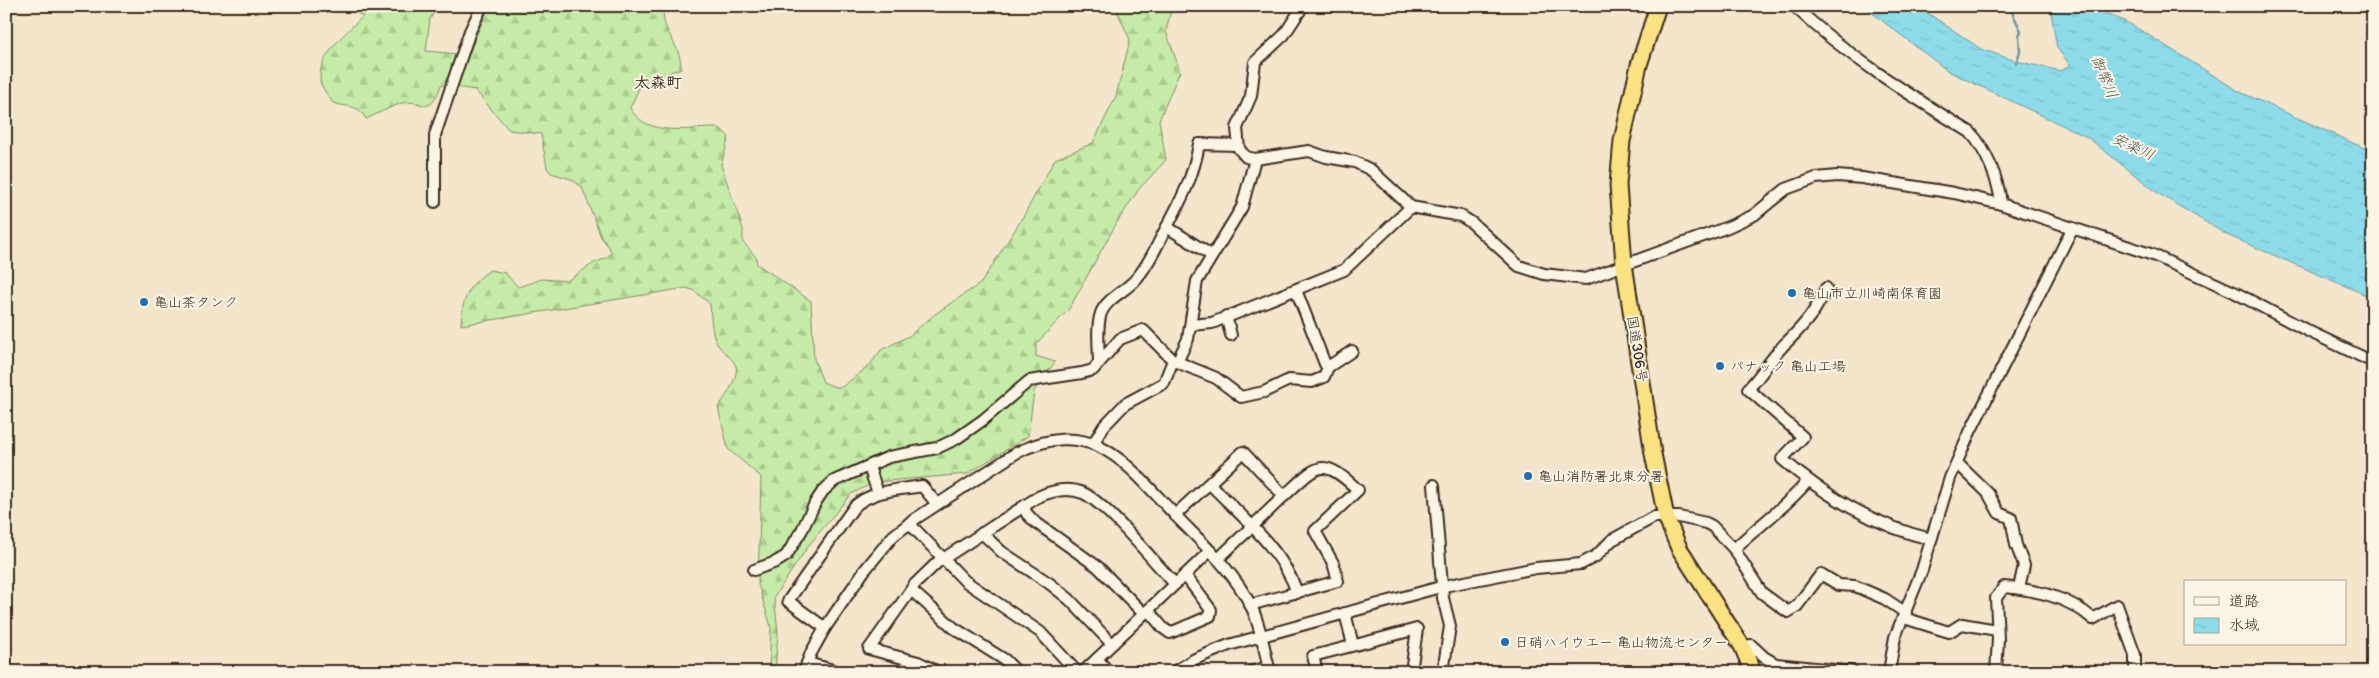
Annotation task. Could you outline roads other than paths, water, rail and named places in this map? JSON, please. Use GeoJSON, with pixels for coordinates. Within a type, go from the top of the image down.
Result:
{"type":"FeatureCollection","features":[{"type":"Feature","properties":{"kind":"highway","name":"国道306号"},"geometry":{"type":"LineString","coordinates":[[1658,6],[1630,97],[1622,141],[1618,185],[1624,264],[1653,454],[1666,517],[1690,566],[1742,646],[1753,672]]}},
{"type":"Feature","properties":{"kind":"street"},"geometry":{"type":"LineString","coordinates":[[435,202],[435,135],[467,39],[482,6]]}},
{"type":"Feature","properties":{"kind":"street"},"geometry":{"type":"LineString","coordinates":[[1303,6],[1284,35],[1255,62],[1251,96],[1238,128],[1238,145],[1246,157],[1255,158],[1309,151],[1326,157],[1355,162],[1371,170],[1411,207],[1461,216],[1472,223],[1519,266],[1544,274],[1586,279],[1739,223],[1754,216],[1786,189],[1816,178],[1837,176],[1862,178],[2001,199],[2072,229],[2142,250],[2188,270],[2373,362]]}},
{"type":"Feature","properties":{"kind":"street"},"geometry":{"type":"LineString","coordinates":[[1794,6],[1823,32],[1888,80],[1970,132],[1976,138],[1988,163],[2001,199]]}},
{"type":"Feature","properties":{"kind":"street"},"geometry":{"type":"LineString","coordinates":[[1099,364],[1099,328],[1102,311],[1111,300],[1137,278],[1177,212],[1192,176],[1199,144],[1238,145]]}},
{"type":"Feature","properties":{"kind":"street"},"geometry":{"type":"LineString","coordinates":[[1093,444],[1104,426],[1125,404],[1164,383],[1188,339],[1197,281],[1211,255],[1242,207],[1255,158]]}},
{"type":"Feature","properties":{"kind":"street"},"geometry":{"type":"LineString","coordinates":[[1191,325],[1212,323],[1344,270],[1411,207]]}},
{"type":"Feature","properties":{"kind":"street"},"geometry":{"type":"LineString","coordinates":[[1167,227],[1211,255]]}},
{"type":"Feature","properties":{"kind":"street"},"geometry":{"type":"LineString","coordinates":[[1888,672],[1895,637],[1905,616],[1932,539],[1950,478],[2017,337],[2072,229]]}},
{"type":"Feature","properties":{"kind":"street"},"geometry":{"type":"LineString","coordinates":[[1826,288],[1810,318],[1787,341],[1762,376],[1748,389],[1803,437],[1782,459],[1808,482],[1879,520],[1914,535],[1932,539]]}},
{"type":"Feature","properties":{"kind":"street"},"geometry":{"type":"LineString","coordinates":[[1296,290],[1328,368]]}},
{"type":"Feature","properties":{"kind":"street"},"geometry":{"type":"LineString","coordinates":[[1226,316],[1231,335]]}},
{"type":"Feature","properties":{"kind":"street"},"geometry":{"type":"LineString","coordinates":[[754,570],[786,556],[819,497],[834,481],[889,457],[937,448],[956,439],[983,420],[1029,381],[1092,370],[1120,339],[1143,330],[1175,361],[1216,378],[1241,398],[1264,392],[1289,380],[1316,381],[1324,377],[1328,368],[1352,351]]}},
{"type":"Feature","properties":{"kind":"street"},"geometry":{"type":"LineString","coordinates":[[841,672],[805,667],[825,628],[882,548],[909,523],[1030,446],[1059,440],[1093,444],[1126,462],[1238,582],[1250,605],[1261,636],[1269,669],[1249,672]]}},
{"type":"Feature","properties":{"kind":"street"},"geometry":{"type":"LineString","coordinates":[[1175,515],[1243,452],[1284,496]]}},
{"type":"Feature","properties":{"kind":"street"},"geometry":{"type":"LineString","coordinates":[[1957,463],[1988,493],[1998,513],[2011,518],[2016,545],[2024,565],[2019,588]]}},
{"type":"Feature","properties":{"kind":"street"},"geometry":{"type":"LineString","coordinates":[[869,467],[878,493]]}},
{"type":"Feature","properties":{"kind":"street"},"geometry":{"type":"LineString","coordinates":[[1218,559],[1309,473],[1323,468],[1333,469],[1339,472],[1358,490],[1315,531],[1333,563],[1338,581],[1250,605]]}},
{"type":"Feature","properties":{"kind":"street"},"geometry":{"type":"LineString","coordinates":[[1734,549],[1778,512],[1808,482]]}},
{"type":"Feature","properties":{"kind":"street"},"geometry":{"type":"LineString","coordinates":[[1210,484],[1282,562],[1297,593]]}},
{"type":"Feature","properties":{"kind":"street"},"geometry":{"type":"LineString","coordinates":[[1434,485],[1444,586],[1443,598],[1450,629],[1443,672]]}},
{"type":"Feature","properties":{"kind":"street"},"geometry":{"type":"LineString","coordinates":[[825,628],[788,601],[848,514],[860,501],[878,493],[922,486],[937,504]]}},
{"type":"Feature","properties":{"kind":"street"},"geometry":{"type":"LineString","coordinates":[[938,672],[918,662],[869,649],[914,584],[942,559],[1038,497],[1054,491],[1069,490],[1083,493],[1100,505],[1174,584]]}},
{"type":"Feature","properties":{"kind":"street"},"geometry":{"type":"LineString","coordinates":[[1024,507],[1027,514],[1035,522],[1098,567],[1170,633],[1210,616],[1211,610],[1185,574]]}},
{"type":"Feature","properties":{"kind":"street"},"geometry":{"type":"LineString","coordinates":[[1174,672],[1209,652],[1444,586],[1536,568],[1581,564],[1596,556],[1612,540],[1654,517],[1679,517],[1712,526],[1734,549],[1762,593],[1788,612],[1796,606],[1821,574],[1839,585],[1854,586],[1884,599],[1905,616],[1949,632],[1962,624],[1997,630]]}},
{"type":"Feature","properties":{"kind":"street"},"geometry":{"type":"LineString","coordinates":[[909,523],[942,559],[981,593],[1010,610],[1040,632],[1077,672]]}},
{"type":"Feature","properties":{"kind":"street"},"geometry":{"type":"LineString","coordinates":[[982,533],[1002,552],[1050,583],[1069,599],[1112,644]]}},
{"type":"Feature","properties":{"kind":"street"},"geometry":{"type":"LineString","coordinates":[[1083,672],[1210,550]]}},
{"type":"Feature","properties":{"kind":"street"},"geometry":{"type":"LineString","coordinates":[[1996,672],[1996,598],[2004,587],[2046,594],[2081,608],[2093,619],[2117,606],[2136,655],[2135,672]]}},
{"type":"Feature","properties":{"kind":"street"},"geometry":{"type":"LineString","coordinates":[[911,590],[954,628],[1005,660],[1017,672]]}},
{"type":"Feature","properties":{"kind":"street"},"geometry":{"type":"LineString","coordinates":[[1345,613],[1353,645]]}},
{"type":"Feature","properties":{"kind":"street"},"geometry":{"type":"LineString","coordinates":[[1317,672],[1312,656],[1417,629],[1411,672]]}},
{"type":"Feature","properties":{"kind":"street"},"geometry":{"type":"LineString","coordinates":[[1742,646],[1751,645],[1764,657],[1776,664],[1854,672]]}},
{"type":"Feature","properties":{"kind":"street"},"geometry":{"type":"LineString","coordinates":[[1097,659],[1109,672]]}},
{"type":"Feature","properties":{"kind":"water"},"geometry":{"type":"Polygon","coordinates":[[[1863,6],[1917,6],[1981,49],[2016,61],[2061,71],[2070,65],[2057,48],[2050,6],[2091,6],[2132,25],[2240,92],[2373,152],[2373,298],[2227,235],[2159,194],[2087,137],[1948,71],[1863,6]]]}},
{"type":"Feature","properties":{"kind":"waterway"},"geometry":{"type":"LineString","coordinates":[[2009,6],[2021,31],[2019,35],[2020,52],[2016,63]]}},
{"type":"Feature","properties":{"kind":"place","name":"亀山市立川崎南保育園"},"geometry":{"type":"Point","coordinates":[1792,293]}},
{"type":"Feature","properties":{"kind":"place","name":"亀山茶タンク"},"geometry":{"type":"Point","coordinates":[144,302]}},
{"type":"Feature","properties":{"kind":"place","name":"パナック 亀山工場"},"geometry":{"type":"Point","coordinates":[1720,366]}},
{"type":"Feature","properties":{"kind":"place","name":"亀山消防署北東分署"},"geometry":{"type":"Point","coordinates":[1528,476]}},
{"type":"Feature","properties":{"kind":"place","name":"日硝ハイウエー 亀山物流センター"},"geometry":{"type":"Point","coordinates":[1505,642]}},
{"type":"Feature","properties":{"kind":"district","name":"太森町"},"geometry":{"type":"Point","coordinates":[658,83]}},
{"type":"Feature","properties":{"kind":"water label","name":"御幣川"},"geometry":{"type":"Point","coordinates":[2104,77]}},
{"type":"Feature","properties":{"kind":"water label","name":"安楽川"},"geometry":{"type":"Point","coordinates":[2133,147]}}]}
